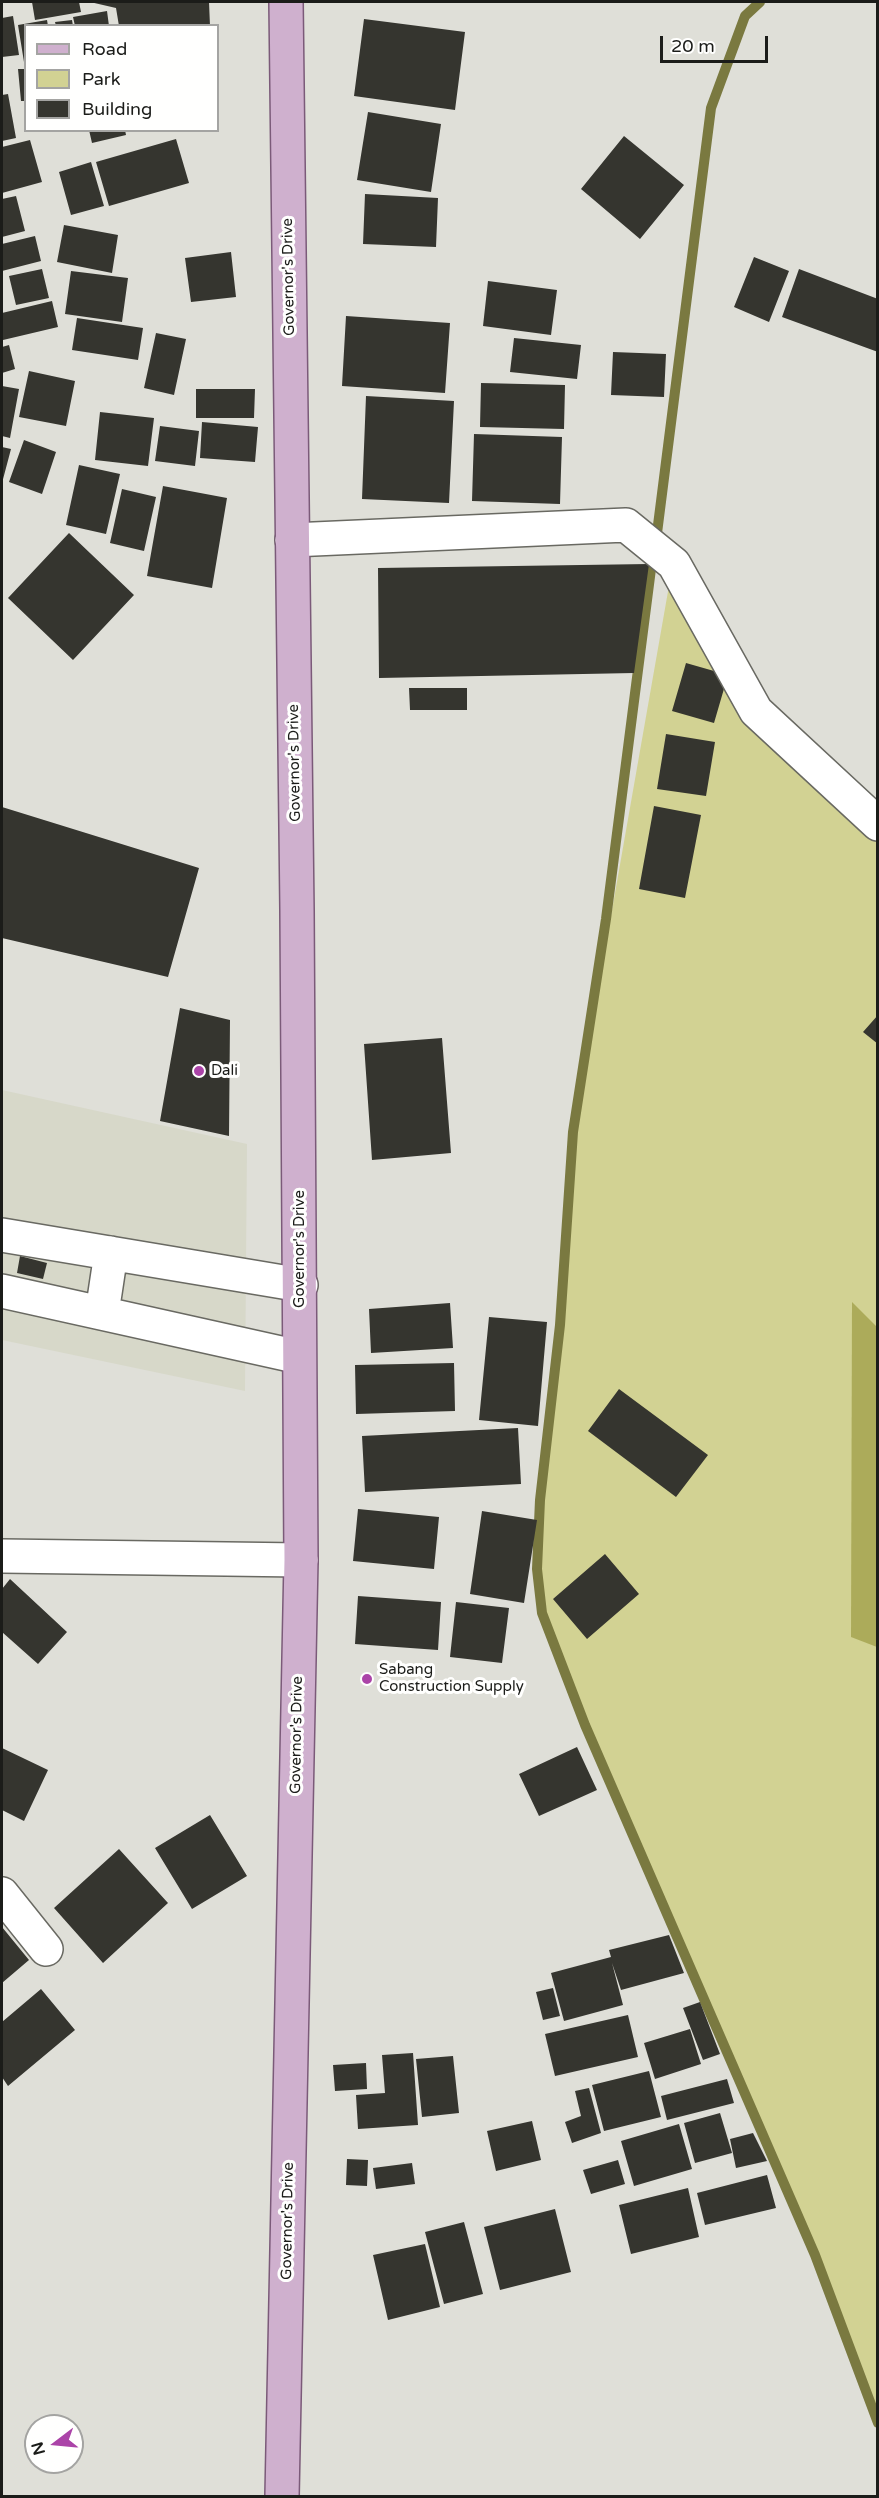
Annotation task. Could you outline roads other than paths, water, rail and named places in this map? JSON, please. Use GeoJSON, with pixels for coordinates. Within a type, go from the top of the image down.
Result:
{"type":"FeatureCollection","features":[{"type":"Feature","properties":{"kind":"main road","name":"Governor's Drive"},"geometry":{"type":"LineString","coordinates":[[282,2496],[301,1560],[299,1357],[301,1284],[286,2]]}},
{"type":"Feature","properties":{"kind":"street"},"geometry":{"type":"LineString","coordinates":[[292,540],[626,525],[674,564],[756,711],[878,824]]}},
{"type":"Feature","properties":{"kind":"street"},"geometry":{"type":"LineString","coordinates":[[2,1235],[301,1284]]}},
{"type":"Feature","properties":{"kind":"street"},"geometry":{"type":"LineString","coordinates":[[102,1313],[111,1253]]}},
{"type":"Feature","properties":{"kind":"street"},"geometry":{"type":"LineString","coordinates":[[2,1291],[299,1357]]}},
{"type":"Feature","properties":{"kind":"street"},"geometry":{"type":"LineString","coordinates":[[2,1556],[301,1560]]}},
{"type":"Feature","properties":{"kind":"street"},"geometry":{"type":"LineString","coordinates":[[2,1894],[46,1949]]}},
{"type":"Feature","properties":{"kind":"waterway"},"geometry":{"type":"LineString","coordinates":[[657,533],[711,108],[745,16],[760,2]]}},
{"type":"Feature","properties":{"kind":"waterway"},"geometry":{"type":"LineString","coordinates":[[652,561],[606,919],[573,1132],[560,1325],[540,1500],[537,1569],[542,1613],[585,1725],[815,2255],[878,2423]]}},
{"type":"Feature","properties":{"kind":"place","name":"Dali"},"geometry":{"type":"Point","coordinates":[199,1071]}},
{"type":"Feature","properties":{"kind":"place","name":"Sabang Construction Supply"},"geometry":{"type":"Point","coordinates":[367,1679]}}]}
